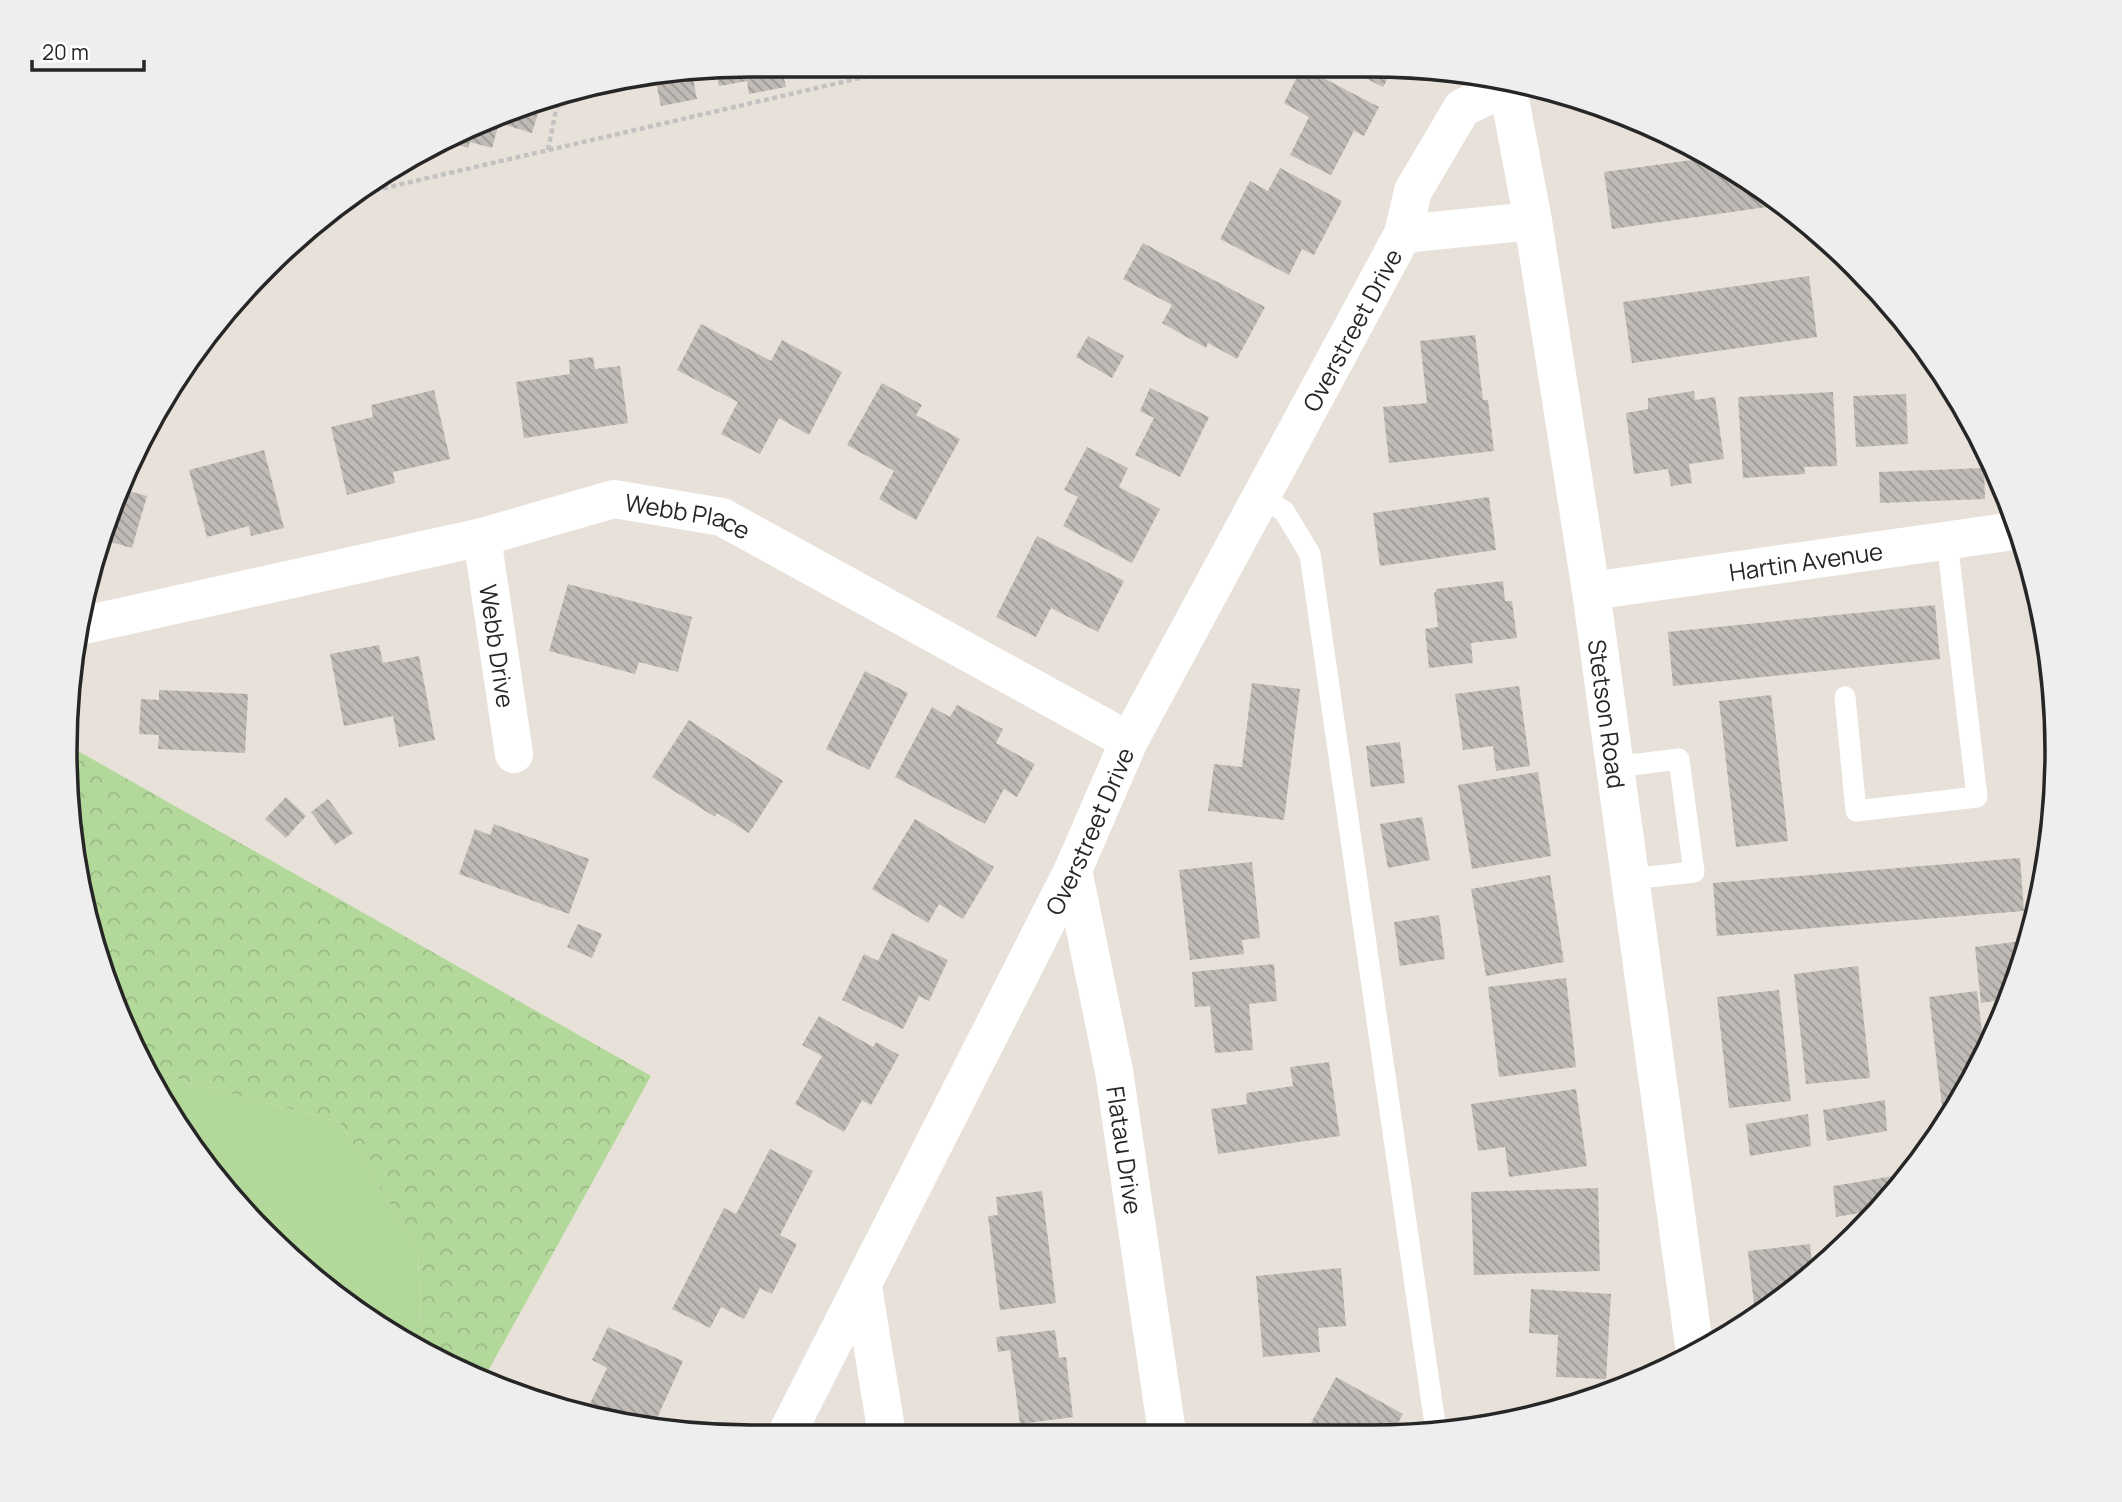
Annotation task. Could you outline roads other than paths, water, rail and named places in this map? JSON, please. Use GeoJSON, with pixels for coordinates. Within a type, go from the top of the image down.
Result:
{"type":"FeatureCollection","features":[{"type":"Feature","properties":{"kind":"street","name":"Overstreet Drive"},"geometry":{"type":"LineString","coordinates":[[791,1425],[1073,870],[1129,741],[1403,234],[1413,191],[1462,108],[1496,89]]}},
{"type":"Feature","properties":{"kind":"street","name":"Stetson Road"},"geometry":{"type":"LineString","coordinates":[[1508,91],[1533,221],[1591,591],[1694,1342]]}},
{"type":"Feature","properties":{"kind":"street","name":"Overstreet Drive"},"geometry":{"type":"LineString","coordinates":[[1403,234],[1533,221]]}},
{"type":"Feature","properties":{"kind":"street","name":"Webb Place"},"geometry":{"type":"LineString","coordinates":[[89,624],[482,537],[614,499],[722,517],[1129,741]]}},
{"type":"Feature","properties":{"kind":"street","name":"Hartin Avenue"},"geometry":{"type":"LineString","coordinates":[[1591,591],[2008,532]]}},
{"type":"Feature","properties":{"kind":"street","name":"Webb Drive"},"geometry":{"type":"LineString","coordinates":[[482,537],[514,754]]}},
{"type":"Feature","properties":{"kind":"street","name":"Flatau Drive"},"geometry":{"type":"LineString","coordinates":[[1073,870],[1114,1071],[1166,1425]]}},
{"type":"Feature","properties":{"kind":"street"},"geometry":{"type":"LineString","coordinates":[[863,1287],[885,1425]]}},
{"type":"Feature","properties":{"kind":"lane"},"geometry":{"type":"LineString","coordinates":[[1261,497],[1284,511],[1310,554],[1435,1422]]}},
{"type":"Feature","properties":{"kind":"lane"},"geometry":{"type":"LineString","coordinates":[[1845,696],[1856,811],[1977,797],[1947,540]]}},
{"type":"Feature","properties":{"kind":"lane"},"geometry":{"type":"LineString","coordinates":[[1615,767],[1679,759],[1681,772],[1694,872],[1630,879]]}}]}
